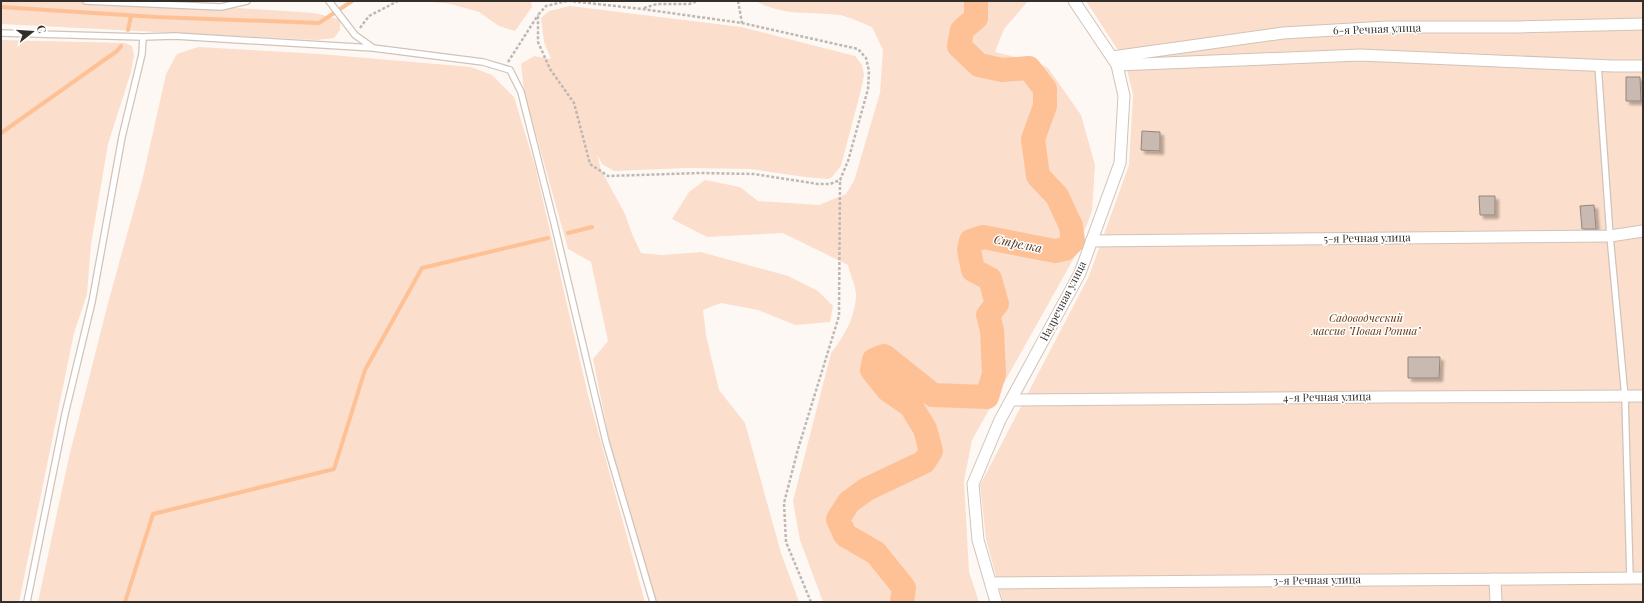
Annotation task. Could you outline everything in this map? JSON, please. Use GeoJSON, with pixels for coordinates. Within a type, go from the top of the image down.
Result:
{"type":"FeatureCollection","features":[{"type":"Feature","properties":{"kind":"street","name":"Надречная улица"},"geometry":{"type":"LineString","coordinates":[[996,602],[978,540],[973,484],[1000,420],[1080,273],[1120,163],[1124,96],[1115,61],[1074,1]]}},
{"type":"Feature","properties":{"kind":"street","name":"6-я Речная улица"},"geometry":{"type":"LineString","coordinates":[[1115,61],[1283,33],[1387,27],[1518,27],[1643,24]]}},
{"type":"Feature","properties":{"kind":"street"},"geometry":{"type":"LineString","coordinates":[[1115,61],[1360,55],[1643,66]]}},
{"type":"Feature","properties":{"kind":"street","name":"5-я Речная улица"},"geometry":{"type":"LineString","coordinates":[[1091,240],[1610,236],[1643,231]]}},
{"type":"Feature","properties":{"kind":"street","name":"4-я Речная улица"},"geometry":{"type":"LineString","coordinates":[[1011,400],[1643,396]]}},
{"type":"Feature","properties":{"kind":"street"},"geometry":{"type":"LineString","coordinates":[[1495,578],[1496,602]]}},
{"type":"Feature","properties":{"kind":"street","name":"3-я Речная улица"},"geometry":{"type":"LineString","coordinates":[[991,583],[1643,578]]}},
{"type":"Feature","properties":{"kind":"lane"},"geometry":{"type":"LineString","coordinates":[[86,1],[221,7],[247,1]]}},
{"type":"Feature","properties":{"kind":"lane"},"geometry":{"type":"LineString","coordinates":[[329,1],[342,16],[355,35],[373,48]]}},
{"type":"Feature","properties":{"kind":"lane"},"geometry":{"type":"LineString","coordinates":[[1,33],[143,37],[175,36],[373,48],[483,62],[510,70],[521,92],[558,238],[606,442],[652,602]]}},
{"type":"Feature","properties":{"kind":"lane"},"geometry":{"type":"LineString","coordinates":[[27,602],[65,414],[92,302],[122,137],[142,54],[143,37]]}},
{"type":"Feature","properties":{"kind":"lane"},"geometry":{"type":"LineString","coordinates":[[1598,65],[1610,236],[1625,397],[1630,578]]}},
{"type":"Feature","properties":{"kind":"path"},"geometry":{"type":"LineString","coordinates":[[355,35],[369,16],[398,1]]}},
{"type":"Feature","properties":{"kind":"path"},"geometry":{"type":"LineString","coordinates":[[546,1],[546,6]]}},
{"type":"Feature","properties":{"kind":"path"},"geometry":{"type":"LineString","coordinates":[[504,69],[538,15],[546,6],[568,1],[642,9],[742,23],[858,50],[866,58],[869,71],[868,89],[848,162],[840,180],[839,316],[798,449],[784,503],[786,542],[811,602]]}},
{"type":"Feature","properties":{"kind":"path"},"geometry":{"type":"LineString","coordinates":[[642,9],[657,4],[689,4],[698,1]]}},
{"type":"Feature","properties":{"kind":"path"},"geometry":{"type":"LineString","coordinates":[[738,1],[742,23]]}},
{"type":"Feature","properties":{"kind":"path"},"geometry":{"type":"LineString","coordinates":[[538,15],[538,42],[550,68],[574,102],[590,164],[608,176],[700,173],[754,174],[818,184],[830,184],[840,180]]}},
{"type":"Feature","properties":{"kind":"green space"},"geometry":{"type":"Polygon","coordinates":[[[1,1],[133,1],[314,13],[338,19],[340,22],[340,30],[334,38],[317,40],[1,24],[1,1]]]}},
{"type":"Feature","properties":{"kind":"green space"},"geometry":{"type":"Polygon","coordinates":[[[423,1],[531,1],[532,7],[515,31],[499,26],[479,12],[451,4],[423,1]]]}},
{"type":"Feature","properties":{"kind":"green space"},"geometry":{"type":"Polygon","coordinates":[[[755,1],[1028,1],[1004,29],[995,52],[1035,62],[1048,68],[1081,115],[1095,165],[1092,211],[1074,258],[972,440],[964,481],[969,572],[979,602],[823,602],[800,540],[793,501],[831,353],[848,326],[854,312],[856,292],[848,265],[783,233],[707,237],[672,219],[689,192],[705,180],[740,187],[758,201],[819,205],[846,194],[854,181],[880,93],[883,50],[872,27],[840,15],[787,11],[766,6],[755,1]]]}},
{"type":"Feature","properties":{"kind":"green space","name":"Садоводческий массив \"Новая Ропша\""},"geometry":{"type":"Polygon","coordinates":[[[1086,1],[1643,1],[1643,602],[1003,602],[986,539],[980,485],[1089,276],[1129,165],[1133,95],[1125,61],[1086,1]]]}},
{"type":"Feature","properties":{"kind":"green space"},"geometry":{"type":"Polygon","coordinates":[[[570,6],[741,27],[855,56],[862,65],[864,75],[861,90],[841,166],[832,177],[828,179],[751,169],[687,168],[614,171],[602,164],[597,154],[601,170],[625,214],[641,253],[662,255],[701,252],[788,276],[818,291],[833,306],[830,322],[795,325],[758,310],[721,303],[703,310],[706,335],[719,390],[745,423],[781,553],[799,602],[656,602],[610,444],[593,359],[608,341],[591,262],[568,249],[524,91],[521,64],[534,56],[551,59],[544,42],[541,18],[549,11],[570,6]]]}},
{"type":"Feature","properties":{"kind":"green space"},"geometry":{"type":"Polygon","coordinates":[[[1,40],[125,43],[132,46],[134,55],[131,72],[108,144],[91,244],[87,294],[74,333],[19,602],[1,602],[1,40]]]}},
{"type":"Feature","properties":{"kind":"green space"},"geometry":{"type":"Polygon","coordinates":[[[198,47],[320,54],[471,67],[492,75],[514,97],[535,166],[588,395],[645,602],[38,602],[69,457],[108,303],[143,177],[166,74],[177,54],[198,47]]]}},
{"type":"Feature","properties":{"kind":"building"},"geometry":{"type":"Polygon","coordinates":[[[1626,77],[1640,77],[1641,101],[1626,101],[1626,77]]]}},
{"type":"Feature","properties":{"kind":"building"},"geometry":{"type":"Polygon","coordinates":[[[1142,131],[1160,132],[1160,151],[1141,150],[1142,131]]]}},
{"type":"Feature","properties":{"kind":"building"},"geometry":{"type":"Polygon","coordinates":[[[1479,196],[1495,196],[1495,215],[1480,215],[1479,196]]]}},
{"type":"Feature","properties":{"kind":"building"},"geometry":{"type":"Polygon","coordinates":[[[1594,205],[1596,229],[1582,229],[1580,206],[1594,205]]]}},
{"type":"Feature","properties":{"kind":"building"},"geometry":{"type":"Polygon","coordinates":[[[1408,357],[1440,357],[1439,378],[1408,378],[1408,357]]]}},
{"type":"Feature","properties":{"kind":"waterway"},"geometry":{"type":"LineString","coordinates":[[1,7],[156,17],[319,23],[352,1]]}},
{"type":"Feature","properties":{"kind":"waterway","name":"Стрелка"},"geometry":{"type":"LineString","coordinates":[[902,602],[904,588],[876,553],[845,535],[838,519],[849,502],[867,489],[924,462],[931,451],[925,429],[911,406],[888,390],[872,370],[874,360],[884,356],[933,395],[987,397],[994,374],[992,330],[988,315],[997,304],[990,279],[973,270],[969,250],[971,241],[983,237],[1055,251],[1065,249],[1073,241],[1071,226],[1057,196],[1038,176],[1033,139],[1045,106],[1045,89],[1029,68],[1002,70],[979,65],[959,46],[962,30],[976,18],[976,1]]}},
{"type":"Feature","properties":{"kind":"waterway"},"geometry":{"type":"LineString","coordinates":[[128,30],[131,16]]}},
{"type":"Feature","properties":{"kind":"waterway"},"geometry":{"type":"LineString","coordinates":[[1,133],[117,51],[121,46]]}},
{"type":"Feature","properties":{"kind":"waterway"},"geometry":{"type":"LineString","coordinates":[[568,233],[592,227]]}},
{"type":"Feature","properties":{"kind":"waterway"},"geometry":{"type":"LineString","coordinates":[[125,602],[153,514],[334,469],[365,370],[422,268],[548,238]]}}]}
